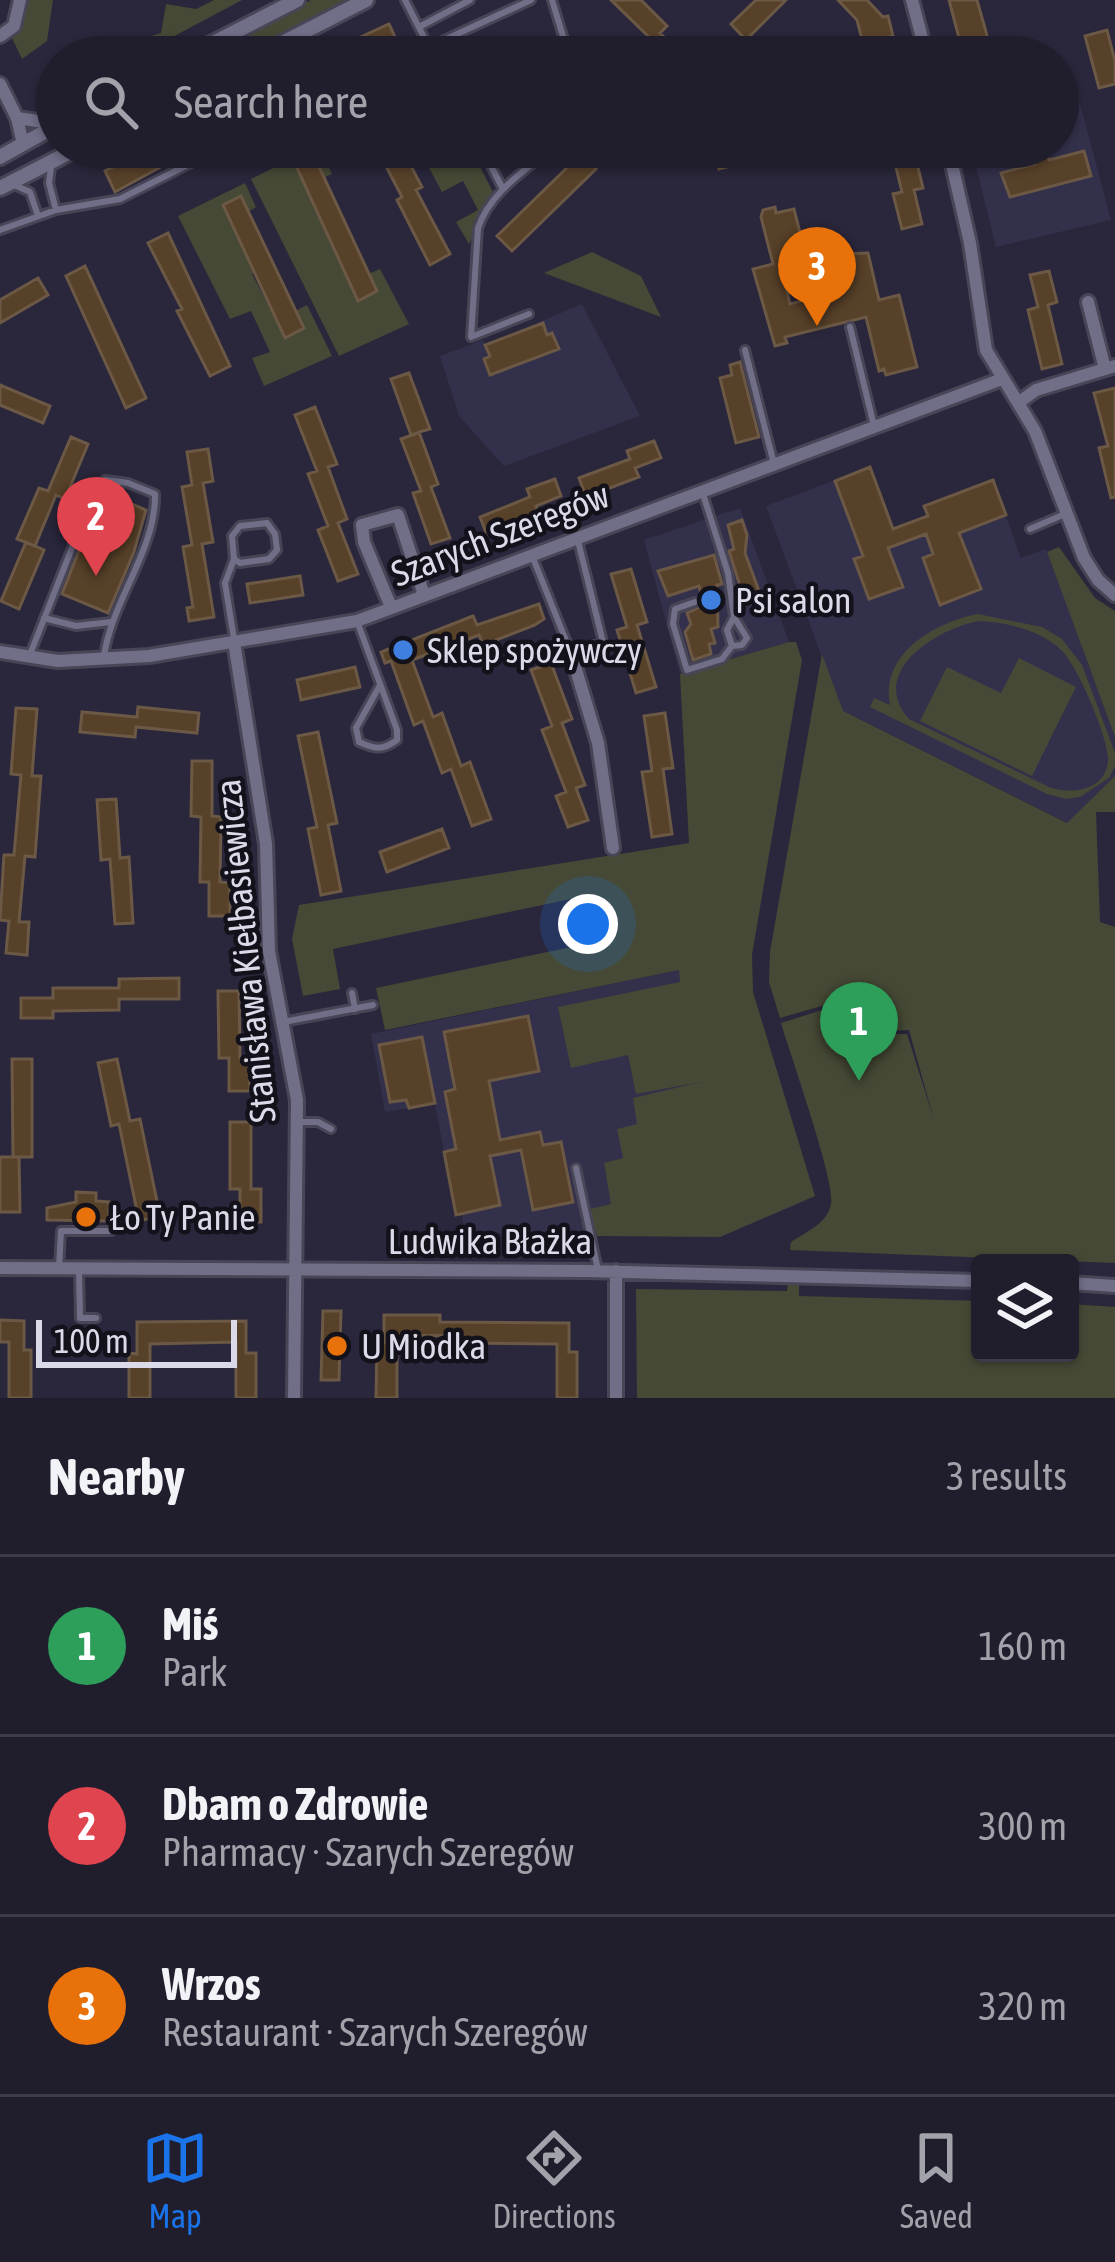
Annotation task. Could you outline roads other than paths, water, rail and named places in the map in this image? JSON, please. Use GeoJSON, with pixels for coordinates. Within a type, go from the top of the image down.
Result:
{"type":"FeatureCollection","features":[{"type":"Feature","properties":{"kind":"street"},"geometry":{"type":"LineString","coordinates":[[0,32],[14,26],[20,0]]}},
{"type":"Feature","properties":{"kind":"street"},"geometry":{"type":"LineString","coordinates":[[227,36],[297,0]]}},
{"type":"Feature","properties":{"kind":"street"},"geometry":{"type":"LineString","coordinates":[[296,36],[366,0]]}},
{"type":"Feature","properties":{"kind":"street"},"geometry":{"type":"LineString","coordinates":[[912,0],[921,36]]}},
{"type":"Feature","properties":{"kind":"street"},"geometry":{"type":"LineString","coordinates":[[0,84],[17,118],[29,172]]}},
{"type":"Feature","properties":{"kind":"street"},"geometry":{"type":"LineString","coordinates":[[17,118],[36,121]]}},
{"type":"Feature","properties":{"kind":"street"},"geometry":{"type":"LineString","coordinates":[[3,150],[36,137]]}},
{"type":"Feature","properties":{"kind":"street"},"geometry":{"type":"LineString","coordinates":[[3,150],[29,172]]}},
{"type":"Feature","properties":{"kind":"street"},"geometry":{"type":"LineString","coordinates":[[4,186],[37,168]]}},
{"type":"Feature","properties":{"kind":"street"},"geometry":{"type":"LineString","coordinates":[[953,168],[985,345],[1034,430],[1084,558],[1115,595]]}},
{"type":"Feature","properties":{"kind":"street"},"geometry":{"type":"LineString","coordinates":[[1018,404],[1036,390],[1110,367],[1088,302]]}},
{"type":"Feature","properties":{"kind":"street","name":"Szarych Szeregów"},"geometry":{"type":"LineString","coordinates":[[0,652],[104,659],[357,621],[1002,379]]}},
{"type":"Feature","properties":{"kind":"street"},"geometry":{"type":"LineString","coordinates":[[391,607],[364,542],[362,525],[398,515],[424,595]]}},
{"type":"Feature","properties":{"kind":"street","name":"Stanisława Kiełbasiewicza"},"geometry":{"type":"LineString","coordinates":[[235,642],[266,844],[269,951],[297,1100],[294,1398]]}},
{"type":"Feature","properties":{"kind":"street"},"geometry":{"type":"LineString","coordinates":[[571,653],[598,743],[613,848]]}},
{"type":"Feature","properties":{"kind":"street","name":"Ludwika Błażka"},"geometry":{"type":"LineString","coordinates":[[0,1268],[616,1271],[971,1280]]}},
{"type":"Feature","properties":{"kind":"street"},"geometry":{"type":"LineString","coordinates":[[616,1271],[616,1398]]}},
{"type":"Feature","properties":{"kind":"street"},"geometry":{"type":"LineString","coordinates":[[1079,1284],[1115,1286]]}},
{"type":"Feature","properties":{"kind":"lane"},"geometry":{"type":"LineString","coordinates":[[405,0],[424,36]]}},
{"type":"Feature","properties":{"kind":"lane"},"geometry":{"type":"LineString","coordinates":[[419,27],[470,0]]}},
{"type":"Feature","properties":{"kind":"lane"},"geometry":{"type":"LineString","coordinates":[[447,36],[531,0]]}},
{"type":"Feature","properties":{"kind":"lane"},"geometry":{"type":"LineString","coordinates":[[552,0],[563,36]]}},
{"type":"Feature","properties":{"kind":"lane"},"geometry":{"type":"LineString","coordinates":[[52,168],[56,210]]}},
{"type":"Feature","properties":{"kind":"lane"},"geometry":{"type":"LineString","coordinates":[[0,230],[56,210],[120,199],[182,168]]}},
{"type":"Feature","properties":{"kind":"lane"},"geometry":{"type":"LineString","coordinates":[[492,168],[503,189]]}},
{"type":"Feature","properties":{"kind":"lane"},"geometry":{"type":"LineString","coordinates":[[528,168],[482,215],[471,337],[529,314]]}},
{"type":"Feature","properties":{"kind":"lane"},"geometry":{"type":"LineString","coordinates":[[4,186],[29,192],[38,216]]}},
{"type":"Feature","properties":{"kind":"lane"},"geometry":{"type":"LineString","coordinates":[[850,327],[874,426]]}},
{"type":"Feature","properties":{"kind":"lane"},"geometry":{"type":"LineString","coordinates":[[745,350],[774,464]]}},
{"type":"Feature","properties":{"kind":"lane"},"geometry":{"type":"LineString","coordinates":[[29,657],[96,487],[105,481],[128,483],[155,494],[156,515],[111,622],[104,659]]}},
{"type":"Feature","properties":{"kind":"lane"},"geometry":{"type":"LineString","coordinates":[[694,602],[675,608],[673,624],[686,670],[722,659],[747,638],[734,617],[728,573],[701,491]]}},
{"type":"Feature","properties":{"kind":"lane"},"geometry":{"type":"LineString","coordinates":[[1030,529],[1066,514]]}},
{"type":"Feature","properties":{"kind":"lane"},"geometry":{"type":"LineString","coordinates":[[233,559],[240,563],[269,559],[277,550],[275,534],[267,523],[240,526],[232,536],[233,559],[225,583],[235,642]]}},
{"type":"Feature","properties":{"kind":"lane"},"geometry":{"type":"LineString","coordinates":[[531,555],[571,653],[603,642],[577,537]]}},
{"type":"Feature","properties":{"kind":"lane"},"geometry":{"type":"LineString","coordinates":[[732,646],[727,630],[734,617]]}},
{"type":"Feature","properties":{"kind":"lane"},"geometry":{"type":"LineString","coordinates":[[43,618],[76,626],[111,622]]}},
{"type":"Feature","properties":{"kind":"lane"},"geometry":{"type":"LineString","coordinates":[[357,621],[394,716],[397,740],[386,748],[373,749],[359,742],[356,728],[380,687]]}},
{"type":"Feature","properties":{"kind":"lane"},"geometry":{"type":"LineString","coordinates":[[352,993],[355,1009]]}},
{"type":"Feature","properties":{"kind":"lane"},"geometry":{"type":"LineString","coordinates":[[283,1022],[373,1005]]}},
{"type":"Feature","properties":{"kind":"lane"},"geometry":{"type":"LineString","coordinates":[[297,1122],[318,1122],[331,1129]]}},
{"type":"Feature","properties":{"kind":"lane"},"geometry":{"type":"LineString","coordinates":[[577,1168],[598,1271]]}},
{"type":"Feature","properties":{"kind":"lane"},"geometry":{"type":"LineString","coordinates":[[59,1268],[61,1231],[111,1232]]}},
{"type":"Feature","properties":{"kind":"lane"},"geometry":{"type":"LineString","coordinates":[[79,1268],[80,1318],[97,1318]]}},
{"type":"Feature","properties":{"kind":"place","name":"Wrzos"},"geometry":{"type":"Point","coordinates":[817,326]}},
{"type":"Feature","properties":{"kind":"place","name":"Dbam o Zdrowie"},"geometry":{"type":"Point","coordinates":[96,576]}},
{"type":"Feature","properties":{"kind":"place","name":"Psi salon"},"geometry":{"type":"Point","coordinates":[711,600]}},
{"type":"Feature","properties":{"kind":"place","name":"Sklep spożywczy"},"geometry":{"type":"Point","coordinates":[403,650]}},
{"type":"Feature","properties":{"kind":"place","name":"Miś"},"geometry":{"type":"Point","coordinates":[859,1081]}},
{"type":"Feature","properties":{"kind":"place","name":"Ło Ty Panie"},"geometry":{"type":"Point","coordinates":[86,1217]}},
{"type":"Feature","properties":{"kind":"place","name":"U Miodka"},"geometry":{"type":"Point","coordinates":[337,1346]}}]}
